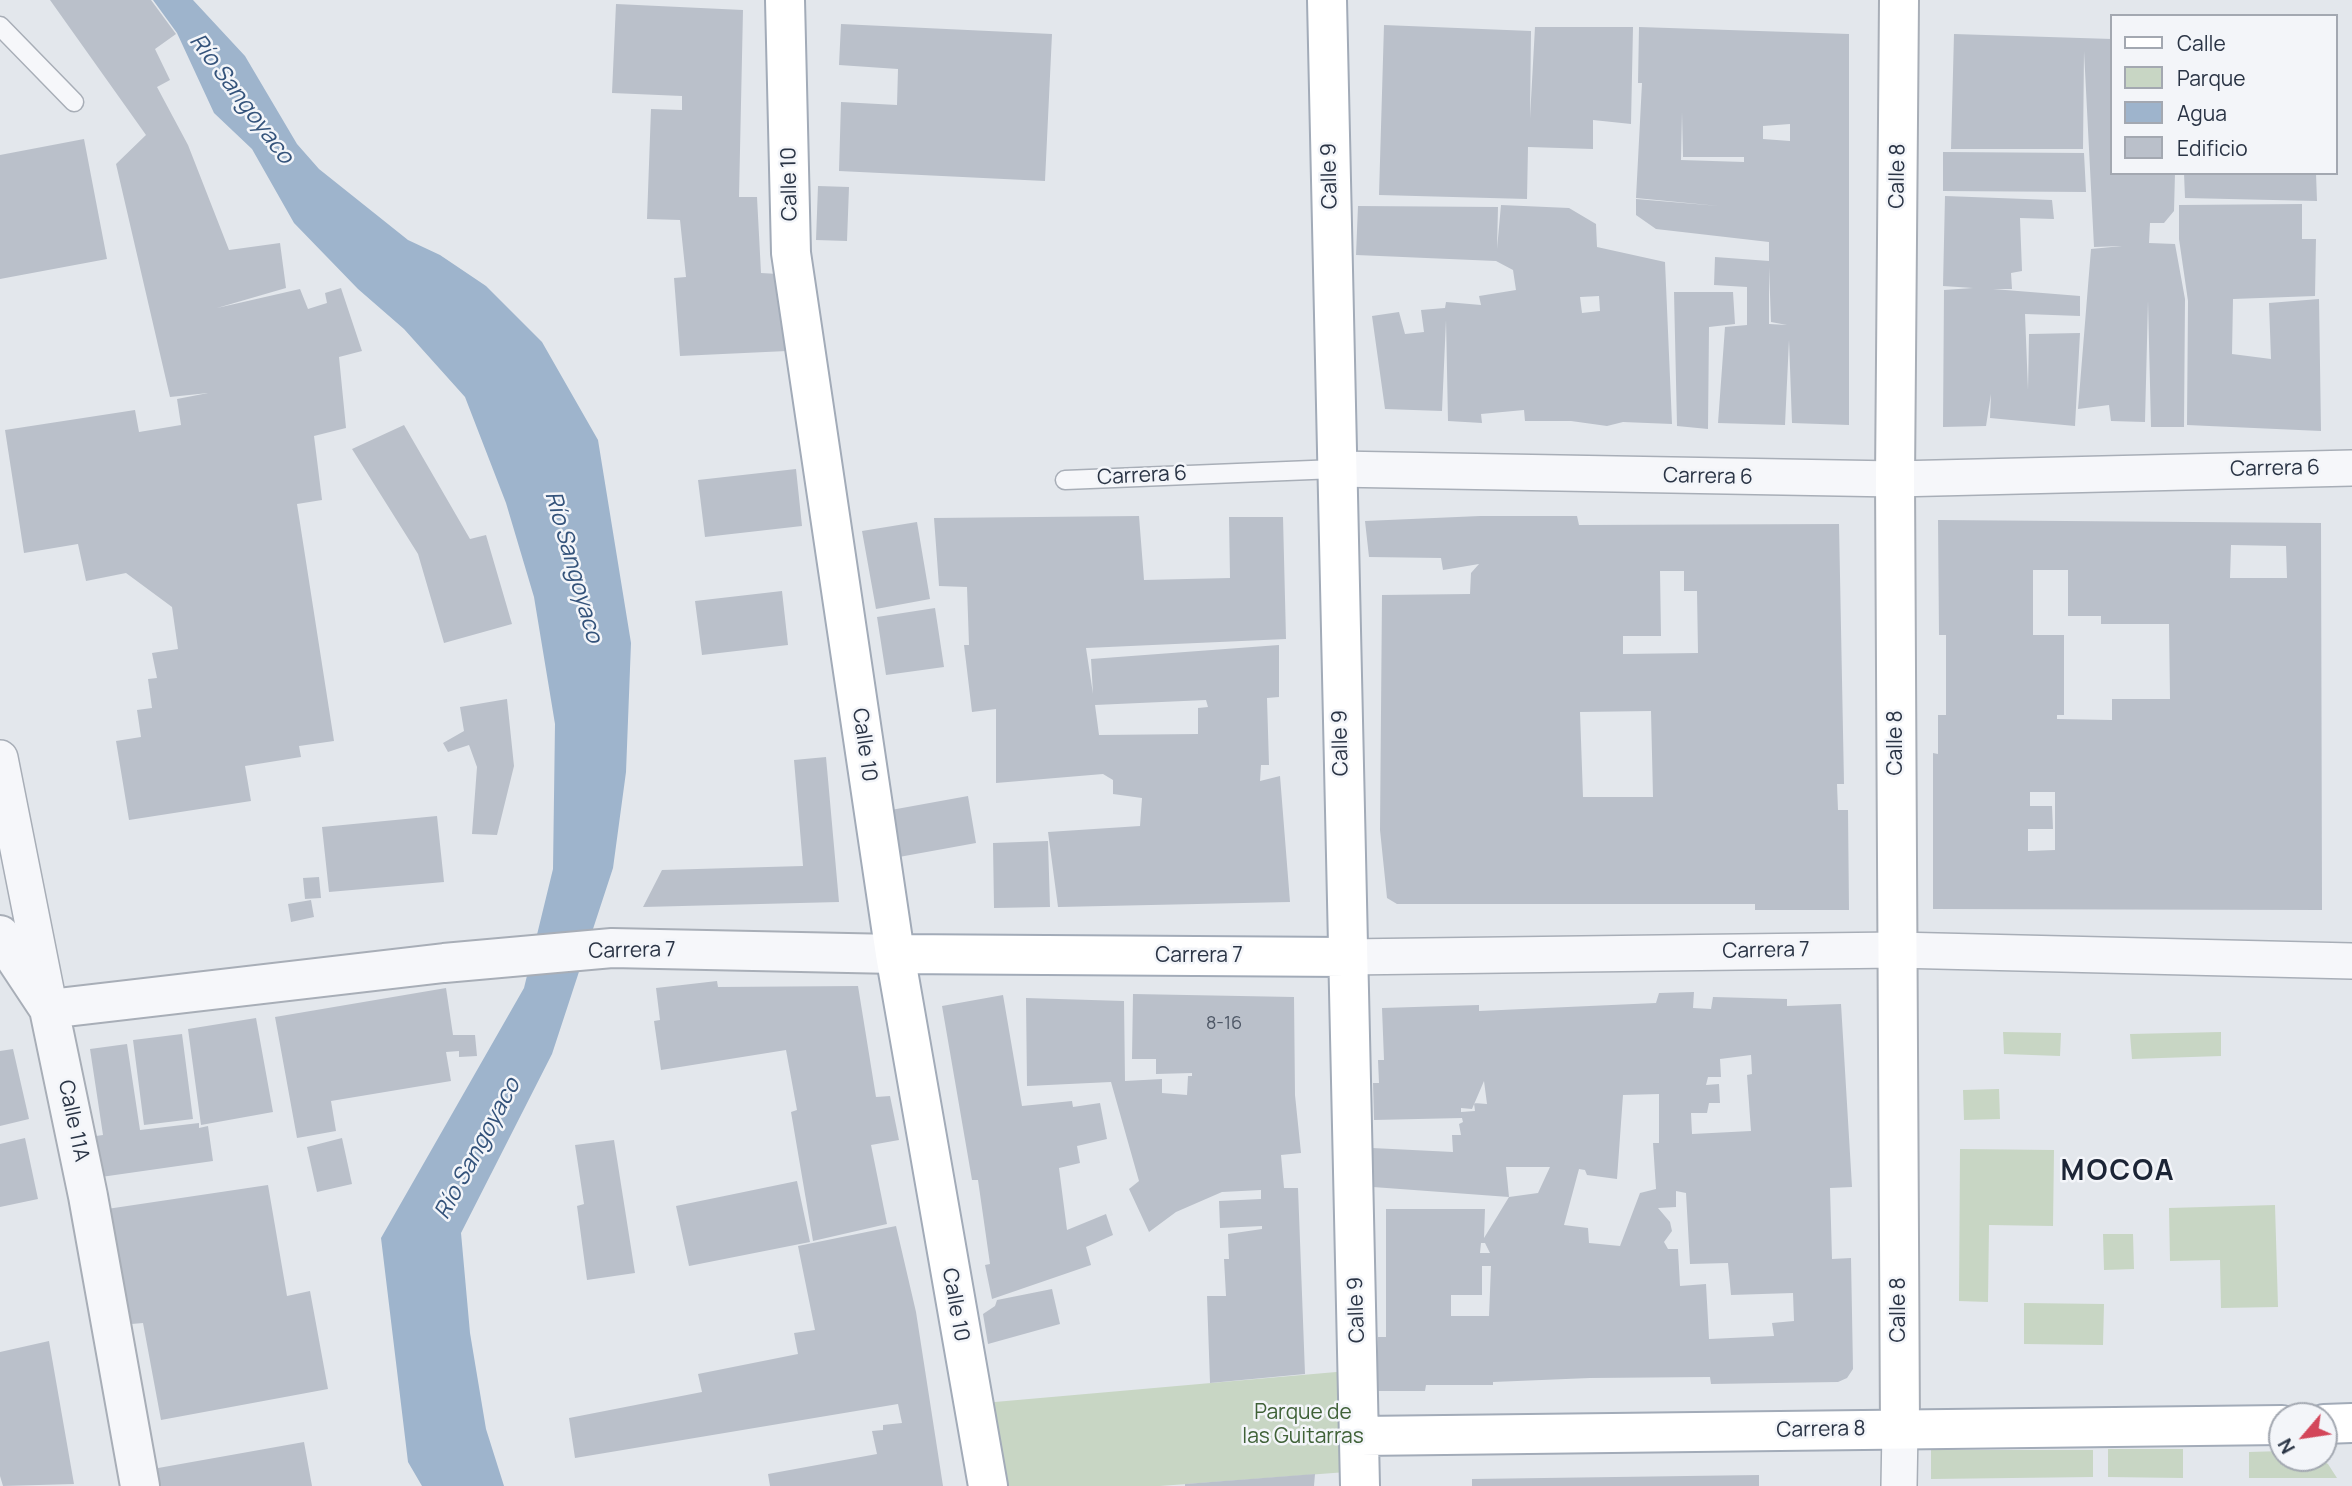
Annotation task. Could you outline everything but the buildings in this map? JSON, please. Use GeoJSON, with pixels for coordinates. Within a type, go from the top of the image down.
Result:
{"type":"FeatureCollection","features":[{"type":"Feature","properties":{"kind":"main road","name":"Calle 10"},"geometry":{"type":"LineString","coordinates":[[785,0],[791,253],[895,954],[988,1486]]}},
{"type":"Feature","properties":{"kind":"main road","name":"Calle 9"},"geometry":{"type":"LineString","coordinates":[[1326,0],[1346,957],[1361,1436],[1360,1486]]}},
{"type":"Feature","properties":{"kind":"main road","name":"Calle 8"},"geometry":{"type":"LineString","coordinates":[[1899,0],[1895,479],[1900,1429]]}},
{"type":"Feature","properties":{"kind":"main road","name":"Carrera 7"},"geometry":{"type":"LineString","coordinates":[[895,954],[1346,957]]}},
{"type":"Feature","properties":{"kind":"main road","name":"Carrera 8"},"geometry":{"type":"LineString","coordinates":[[1361,1436],[2268,1424]]}},
{"type":"Feature","properties":{"kind":"street","name":"Carrera 6"},"geometry":{"type":"LineString","coordinates":[[1336,469],[1895,479],[2352,468]]}},
{"type":"Feature","properties":{"kind":"street","name":"Calle 11A"},"geometry":{"type":"LineString","coordinates":[[0,758],[88,1195],[140,1486]]}},
{"type":"Feature","properties":{"kind":"street"},"geometry":{"type":"LineString","coordinates":[[0,935],[49,1009]]}},
{"type":"Feature","properties":{"kind":"street","name":"Carrera 7"},"geometry":{"type":"LineString","coordinates":[[49,1009],[444,963],[612,948],[895,954]]}},
{"type":"Feature","properties":{"kind":"street","name":"Carrera 7"},"geometry":{"type":"LineString","coordinates":[[1346,957],[1896,950],[2352,961]]}},
{"type":"Feature","properties":{"kind":"street","name":"Calle 8"},"geometry":{"type":"LineString","coordinates":[[1899,1486],[1900,1429]]}},
{"type":"Feature","properties":{"kind":"lane"},"geometry":{"type":"LineString","coordinates":[[0,26],[74,102]]}},
{"type":"Feature","properties":{"kind":"lane","name":"Carrera 6"},"geometry":{"type":"LineString","coordinates":[[1065,480],[1301,468],[1336,469]]}},
{"type":"Feature","properties":{"kind":"green space"},"geometry":{"type":"Polygon","coordinates":[[[2003,1032],[2061,1033],[2060,1056],[2004,1054],[2003,1032]]]}},
{"type":"Feature","properties":{"kind":"green space"},"geometry":{"type":"Polygon","coordinates":[[[2221,1032],[2221,1056],[2132,1059],[2130,1034],[2221,1032]]]}},
{"type":"Feature","properties":{"kind":"green space"},"geometry":{"type":"Polygon","coordinates":[[[1999,1089],[2000,1119],[1964,1120],[1963,1090],[1999,1089]]]}},
{"type":"Feature","properties":{"kind":"green space"},"geometry":{"type":"Polygon","coordinates":[[[1960,1149],[2054,1150],[2053,1226],[1989,1225],[1988,1302],[1959,1301],[1960,1149]]]}},
{"type":"Feature","properties":{"kind":"green space"},"geometry":{"type":"Polygon","coordinates":[[[2275,1205],[2278,1307],[2221,1308],[2220,1260],[2170,1261],[2169,1208],[2275,1205]]]}},
{"type":"Feature","properties":{"kind":"green space"},"geometry":{"type":"Polygon","coordinates":[[[2103,1234],[2133,1234],[2134,1269],[2104,1270],[2103,1234]]]}},
{"type":"Feature","properties":{"kind":"green space"},"geometry":{"type":"Polygon","coordinates":[[[2024,1303],[2104,1304],[2103,1345],[2024,1344],[2024,1303]]]}},
{"type":"Feature","properties":{"kind":"green space","name":"Parque de las Guitarras"},"geometry":{"type":"Polygon","coordinates":[[[1359,1370],[1360,1471],[1160,1486],[988,1486],[972,1404],[1359,1370]]]}},
{"type":"Feature","properties":{"kind":"green space"},"geometry":{"type":"Polygon","coordinates":[[[2108,1449],[2183,1449],[2183,1478],[2108,1477],[2108,1449]]]}},
{"type":"Feature","properties":{"kind":"green space"},"geometry":{"type":"Polygon","coordinates":[[[1931,1450],[2093,1450],[2093,1477],[1931,1479],[1931,1450]]]}},
{"type":"Feature","properties":{"kind":"green space"},"geometry":{"type":"Polygon","coordinates":[[[2268,1451],[2268,1472],[2333,1472],[2337,1478],[2249,1478],[2249,1452],[2268,1451]]]}},
{"type":"Feature","properties":{"kind":"water","name":"Río Sangoyaco"},"geometry":{"type":"Polygon","coordinates":[[[153,0],[193,0],[245,56],[297,144],[319,169],[408,240],[440,255],[486,286],[542,342],[598,440],[631,643],[626,772],[613,868],[552,1054],[461,1233],[470,1333],[486,1429],[504,1486],[422,1486],[408,1462],[381,1238],[524,988],[553,869],[555,724],[534,597],[506,503],[465,397],[404,329],[358,289],[294,223],[252,149],[214,113],[177,33],[153,0]]]}},
{"type":"Feature","properties":{"kind":"district","name":"MOCOA"},"geometry":{"type":"Point","coordinates":[2118,1172]}}]}
